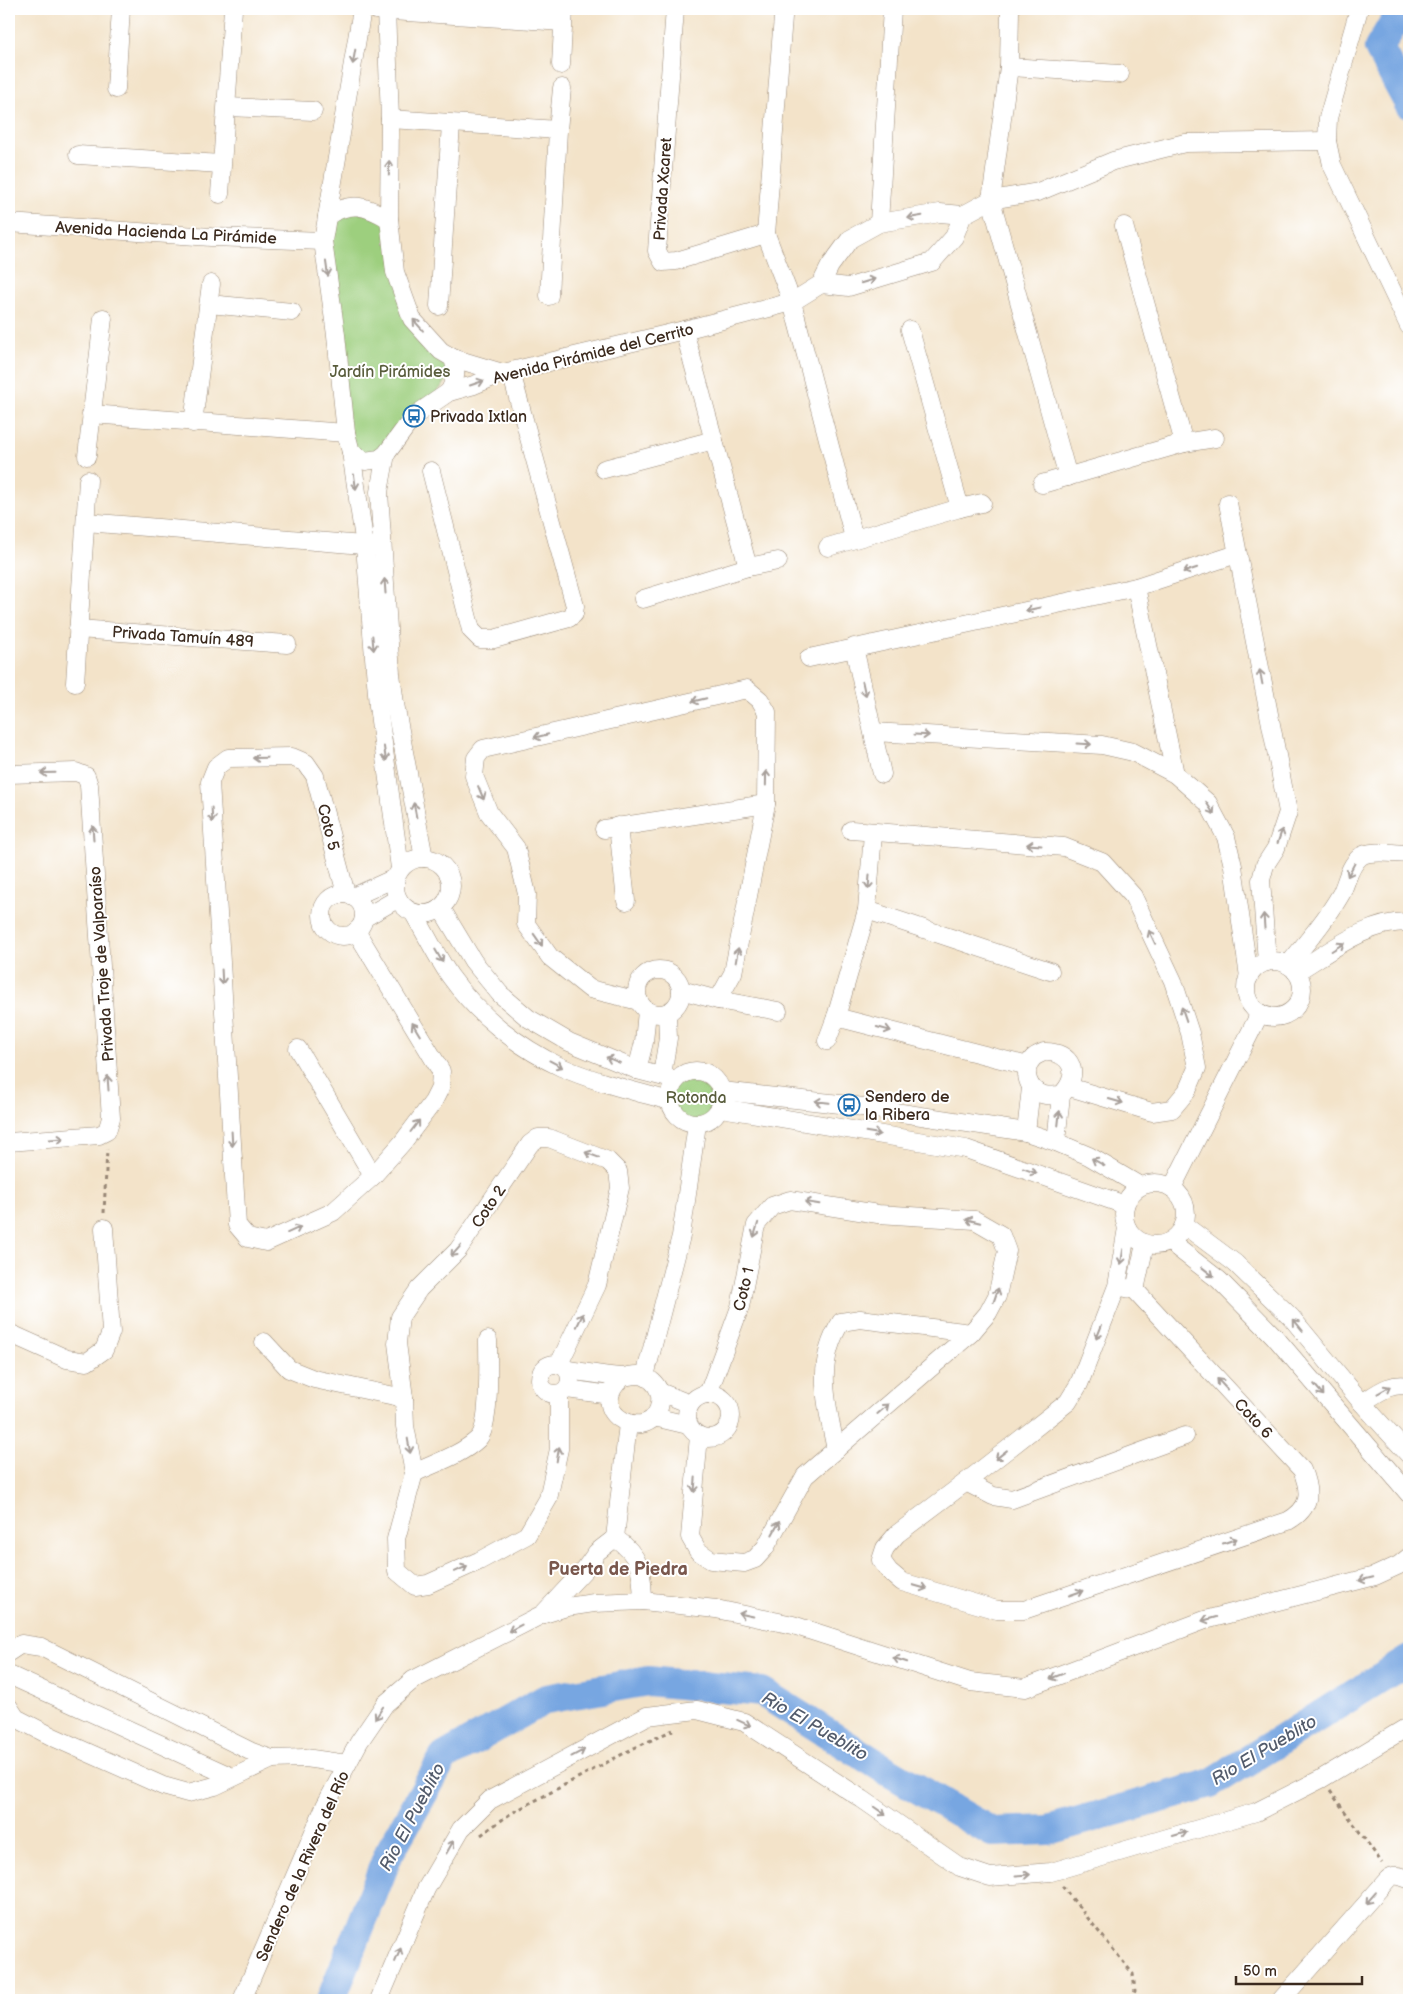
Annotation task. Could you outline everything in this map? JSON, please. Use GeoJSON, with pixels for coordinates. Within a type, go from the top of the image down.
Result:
{"type":"FeatureCollection","features":[{"type":"Feature","properties":{"kind":"street"},"geometry":{"type":"LineString","coordinates":[[116,89],[121,9]]}},
{"type":"Feature","properties":{"kind":"street"},"geometry":{"type":"LineString","coordinates":[[220,194],[228,106],[233,9]]}},
{"type":"Feature","properties":{"kind":"street"},"geometry":{"type":"LineString","coordinates":[[358,9],[563,16],[561,65]]}},
{"type":"Feature","properties":{"kind":"street"},"geometry":{"type":"LineString","coordinates":[[362,9],[323,241],[336,335],[346,433],[373,546],[394,704],[424,858]]}},
{"type":"Feature","properties":{"kind":"street","name":"Privada Xcaret"},"geometry":{"type":"LineString","coordinates":[[675,9],[657,251],[664,262],[676,261],[766,234]]}},
{"type":"Feature","properties":{"kind":"street"},"geometry":{"type":"LineString","coordinates":[[879,223],[892,9]]}},
{"type":"Feature","properties":{"kind":"street"},"geometry":{"type":"LineString","coordinates":[[1010,9],[1008,67],[991,200],[1068,477]]}},
{"type":"Feature","properties":{"kind":"street"},"geometry":{"type":"LineString","coordinates":[[1359,9],[1328,118],[1326,141],[1332,164],[1409,326]]}},
{"type":"Feature","properties":{"kind":"street"},"geometry":{"type":"LineString","coordinates":[[386,10],[390,119],[389,219],[395,272],[412,319],[441,351],[453,358],[507,373],[575,606],[574,614],[569,618],[494,639],[480,640],[471,630],[431,472]]}},
{"type":"Feature","properties":{"kind":"street"},"geometry":{"type":"LineString","coordinates":[[783,17],[766,234],[792,302],[854,538]]}},
{"type":"Feature","properties":{"kind":"street"},"geometry":{"type":"LineString","coordinates":[[1008,67],[1120,74]]}},
{"type":"Feature","properties":{"kind":"street"},"geometry":{"type":"LineString","coordinates":[[549,296],[562,88]]}},
{"type":"Feature","properties":{"kind":"street"},"geometry":{"type":"LineString","coordinates":[[228,106],[313,110]]}},
{"type":"Feature","properties":{"kind":"street"},"geometry":{"type":"LineString","coordinates":[[390,119],[558,130]]}},
{"type":"Feature","properties":{"kind":"street"},"geometry":{"type":"LineString","coordinates":[[439,306],[451,124]]}},
{"type":"Feature","properties":{"kind":"street"},"geometry":{"type":"LineString","coordinates":[[821,284],[849,287],[932,262],[954,237],[963,215],[991,200],[1038,192],[1113,161],[1185,143],[1326,141]]}},
{"type":"Feature","properties":{"kind":"street"},"geometry":{"type":"LineString","coordinates":[[78,155],[222,164]]}},
{"type":"Feature","properties":{"kind":"street"},"geometry":{"type":"LineString","coordinates":[[326,216],[340,208],[362,207],[389,219]]}},
{"type":"Feature","properties":{"kind":"street","name":"Avenida Pirámide del Cerrito"},"geometry":{"type":"LineString","coordinates":[[386,454],[414,416],[449,392],[507,373],[792,302],[821,284],[830,266],[850,239],[879,223],[940,213],[963,215]]}},
{"type":"Feature","properties":{"kind":"street","name":"Avenida Hacienda La Pirámide"},"geometry":{"type":"LineString","coordinates":[[9,223],[323,241]]}},
{"type":"Feature","properties":{"kind":"street"},"geometry":{"type":"LineString","coordinates":[[1124,226],[1184,443]]}},
{"type":"Feature","properties":{"kind":"street"},"geometry":{"type":"LineString","coordinates":[[193,423],[211,284]]}},
{"type":"Feature","properties":{"kind":"street"},"geometry":{"type":"LineString","coordinates":[[209,304],[292,312]]}},
{"type":"Feature","properties":{"kind":"street"},"geometry":{"type":"LineString","coordinates":[[87,456],[103,318]]}},
{"type":"Feature","properties":{"kind":"street"},"geometry":{"type":"LineString","coordinates":[[684,330],[748,567]]}},
{"type":"Feature","properties":{"kind":"street"},"geometry":{"type":"LineString","coordinates":[[910,330],[960,508]]}},
{"type":"Feature","properties":{"kind":"street"},"geometry":{"type":"LineString","coordinates":[[449,392],[455,380],[456,369],[453,358]]}},
{"type":"Feature","properties":{"kind":"street"},"geometry":{"type":"LineString","coordinates":[[91,414],[346,433]]}},
{"type":"Feature","properties":{"kind":"street"},"geometry":{"type":"LineString","coordinates":[[1042,484],[1184,443],[1214,438]]}},
{"type":"Feature","properties":{"kind":"street"},"geometry":{"type":"LineString","coordinates":[[604,469],[714,440]]}},
{"type":"Feature","properties":{"kind":"street"},"geometry":{"type":"LineString","coordinates":[[351,452],[365,461],[379,459],[386,454]]}},
{"type":"Feature","properties":{"kind":"street"},"geometry":{"type":"LineString","coordinates":[[386,454],[379,492],[373,546],[378,706],[398,873],[394,889],[397,899],[404,908],[414,914],[428,915],[441,908],[447,901],[450,892],[451,882],[448,873],[442,866],[433,860],[415,859],[398,873],[350,895],[332,897],[326,902],[322,916],[328,930],[335,934],[349,935],[360,924],[397,899]]}},
{"type":"Feature","properties":{"kind":"street"},"geometry":{"type":"LineString","coordinates":[[75,683],[88,480]]}},
{"type":"Feature","properties":{"kind":"street"},"geometry":{"type":"LineString","coordinates":[[828,547],[854,538],[982,503]]}},
{"type":"Feature","properties":{"kind":"street"},"geometry":{"type":"LineString","coordinates":[[1228,504],[1288,812],[1276,848],[1265,865],[1261,880],[1267,962]]}},
{"type":"Feature","properties":{"kind":"street"},"geometry":{"type":"LineString","coordinates":[[86,522],[373,546]]}},
{"type":"Feature","properties":{"kind":"street"},"geometry":{"type":"LineString","coordinates":[[809,658],[1136,587],[1237,554]]}},
{"type":"Feature","properties":{"kind":"street"},"geometry":{"type":"LineString","coordinates":[[643,599],[748,567],[778,561]]}},
{"type":"Feature","properties":{"kind":"street"},"geometry":{"type":"LineString","coordinates":[[1136,587],[1175,774]]}},
{"type":"Feature","properties":{"kind":"street","name":"Privada Tamuín 489"},"geometry":{"type":"LineString","coordinates":[[78,628],[287,644]]}},
{"type":"Feature","properties":{"kind":"street"},"geometry":{"type":"LineString","coordinates":[[854,647],[882,774]]}},
{"type":"Feature","properties":{"kind":"street"},"geometry":{"type":"LineString","coordinates":[[637,1070],[644,1042],[643,1006],[637,994],[641,980],[653,971],[660,971],[674,976],[681,990],[678,1003],[667,1013],[657,1014],[643,1006],[590,989],[550,957],[526,924],[527,894],[516,848],[489,813],[474,776],[476,758],[483,748],[747,689],[760,700],[767,712],[766,804],[733,973],[718,1000]]}},
{"type":"Feature","properties":{"kind":"street"},"geometry":{"type":"LineString","coordinates":[[873,732],[1102,745],[1133,752],[1175,774],[1208,803],[1226,837],[1233,866],[1249,977]]}},
{"type":"Feature","properties":{"kind":"street","name":"Coto 5"},"geometry":{"type":"LineString","coordinates":[[350,895],[315,776],[306,763],[292,757],[228,758],[216,768],[210,782],[237,1224],[248,1238],[266,1242],[333,1212],[373,1176]]}},
{"type":"Feature","properties":{"kind":"street","name":"Privada Troje de Valparaíso"},"geometry":{"type":"LineString","coordinates":[[9,774],[76,772],[86,776],[90,785],[111,1118],[107,1131]]}},
{"type":"Feature","properties":{"kind":"street"},"geometry":{"type":"LineString","coordinates":[[626,901],[611,828],[766,804]]}},
{"type":"Feature","properties":{"kind":"street"},"geometry":{"type":"LineString","coordinates":[[851,830],[1064,847],[1102,862],[1133,896],[1173,981],[1190,1033],[1198,1068],[1187,1091],[1172,1109],[1152,1112],[1065,1091],[1044,1095],[1031,1088]]}},
{"type":"Feature","properties":{"kind":"street"},"geometry":{"type":"LineString","coordinates":[[827,1042],[867,910],[872,833]]}},
{"type":"Feature","properties":{"kind":"street"},"geometry":{"type":"LineString","coordinates":[[1292,969],[1342,892],[1352,867],[1361,856],[1375,853],[1409,854]]}},
{"type":"Feature","properties":{"kind":"street"},"geometry":{"type":"LineString","coordinates":[[1233,866],[1265,865]]}},
{"type":"Feature","properties":{"kind":"street"},"geometry":{"type":"LineString","coordinates":[[298,1049],[373,1176],[403,1142],[433,1102],[440,1088],[441,1071],[360,924],[363,910],[360,902],[350,895]]}},
{"type":"Feature","properties":{"kind":"street"},"geometry":{"type":"LineString","coordinates":[[441,908],[473,961],[500,994],[528,1018],[569,1042],[637,1070],[669,1078],[690,1072],[706,1072],[719,1083],[722,1099],[711,1120],[697,1124],[689,1123],[676,1115],[670,1101],[671,1090],[669,1078],[667,1013]]}},
{"type":"Feature","properties":{"kind":"street"},"geometry":{"type":"LineString","coordinates":[[867,910],[1050,971]]}},
{"type":"Feature","properties":{"kind":"street"},"geometry":{"type":"LineString","coordinates":[[414,914],[451,976],[482,1013],[515,1041],[561,1067],[670,1101]]}},
{"type":"Feature","properties":{"kind":"street"},"geometry":{"type":"LineString","coordinates":[[1292,969],[1356,935],[1380,925],[1409,922]]}},
{"type":"Feature","properties":{"kind":"street"},"geometry":{"type":"LineString","coordinates":[[1267,962],[1278,962],[1292,969],[1301,982],[1302,993],[1298,1004],[1291,1012],[1281,1016],[1270,1017],[1260,1013],[1252,1006],[1247,996],[1246,985],[1249,977],[1257,967],[1267,962]]}},
{"type":"Feature","properties":{"kind":"street"},"geometry":{"type":"LineString","coordinates":[[681,990],[718,1000],[778,1011]]}},
{"type":"Feature","properties":{"kind":"street"},"geometry":{"type":"LineString","coordinates":[[1172,1188],[1260,1013]]}},
{"type":"Feature","properties":{"kind":"street"},"geometry":{"type":"LineString","coordinates":[[836,1017],[1028,1066]]}},
{"type":"Feature","properties":{"kind":"street"},"geometry":{"type":"LineString","coordinates":[[1026,1132],[1031,1088],[1027,1078],[1028,1066],[1034,1057],[1044,1052],[1055,1052],[1065,1057],[1072,1066],[1073,1077],[1065,1091],[1056,1142]]}},
{"type":"Feature","properties":{"kind":"street"},"geometry":{"type":"LineString","coordinates":[[722,1099],[849,1105],[1026,1132],[1089,1156],[1140,1186]]}},
{"type":"Feature","properties":{"kind":"street"},"geometry":{"type":"LineString","coordinates":[[722,1099],[966,1149],[1125,1205]]}},
{"type":"Feature","properties":{"kind":"street"},"geometry":{"type":"LineString","coordinates":[[644,1376],[681,1236],[697,1124]]}},
{"type":"Feature","properties":{"kind":"street"},"geometry":{"type":"LineString","coordinates":[[9,1142],[99,1135],[107,1131]]}},
{"type":"Feature","properties":{"kind":"street","name":"Coto 2"},"geometry":{"type":"LineString","coordinates":[[404,1398],[397,1343],[400,1317],[418,1289],[458,1250],[530,1144],[538,1138],[549,1138],[608,1161],[618,1171],[620,1188],[597,1285],[564,1367]]}},
{"type":"Feature","properties":{"kind":"street"},"geometry":{"type":"LineString","coordinates":[[1156,1183],[1172,1188],[1181,1198],[1186,1211],[1184,1224],[1179,1234],[1170,1242],[1158,1245],[1145,1244],[1134,1238],[1127,1228],[1123,1217],[1125,1205],[1131,1194],[1140,1186],[1156,1183]]}},
{"type":"Feature","properties":{"kind":"street","name":"Coto 1"},"geometry":{"type":"LineString","coordinates":[[708,1394],[740,1307],[756,1224],[772,1206],[790,1200],[878,1214],[975,1220],[1000,1235],[1007,1251],[997,1296],[988,1313],[971,1333]]}},
{"type":"Feature","properties":{"kind":"street"},"geometry":{"type":"LineString","coordinates":[[1184,1224],[1235,1263],[1292,1318],[1362,1403],[1409,1455]]}},
{"type":"Feature","properties":{"kind":"street"},"geometry":{"type":"LineString","coordinates":[[9,1333],[67,1359],[87,1362],[104,1350],[111,1332],[104,1228]]}},
{"type":"Feature","properties":{"kind":"street","name":"Coto 6"},"geometry":{"type":"LineString","coordinates":[[1127,1228],[1117,1286],[1079,1384],[1068,1402],[897,1534],[885,1548],[881,1560],[889,1571],[902,1582],[997,1610],[1024,1610],[1288,1522],[1299,1515],[1306,1504],[1309,1487],[1302,1470],[1135,1290]]}},
{"type":"Feature","properties":{"kind":"street"},"geometry":{"type":"LineString","coordinates":[[1170,1242],[1219,1280],[1274,1336],[1409,1494]]}},
{"type":"Feature","properties":{"kind":"street"},"geometry":{"type":"LineString","coordinates":[[1117,1286],[1135,1290],[1145,1244]]}},
{"type":"Feature","properties":{"kind":"street"},"geometry":{"type":"LineString","coordinates":[[836,1450],[828,1407],[824,1370],[832,1337],[841,1322],[860,1319],[971,1333]]}},
{"type":"Feature","properties":{"kind":"street"},"geometry":{"type":"LineString","coordinates":[[654,1416],[694,1431],[714,1438],[721,1435],[730,1424],[732,1416],[727,1403],[722,1398],[708,1394],[701,1395],[690,1404],[686,1418],[694,1431],[690,1537],[698,1551],[711,1560],[744,1564],[755,1559],[765,1548],[805,1476],[971,1333]]}},
{"type":"Feature","properties":{"kind":"street"},"geometry":{"type":"LineString","coordinates":[[414,1473],[462,1451],[480,1437],[487,1418],[488,1340]]}},
{"type":"Feature","properties":{"kind":"street"},"geometry":{"type":"LineString","coordinates":[[264,1342],[289,1368],[314,1379],[404,1398],[406,1426],[414,1473],[396,1539],[398,1571],[415,1586],[428,1584],[479,1561],[527,1535],[548,1498],[559,1449],[563,1391],[571,1382],[564,1367]]}},
{"type":"Feature","properties":{"kind":"street"},"geometry":{"type":"LineString","coordinates":[[610,1395],[563,1391],[549,1393],[541,1386],[542,1371],[545,1367],[554,1363],[564,1367],[623,1377]]}},
{"type":"Feature","properties":{"kind":"street"},"geometry":{"type":"LineString","coordinates":[[634,1374],[644,1376],[654,1383],[660,1392],[661,1401],[659,1409],[654,1416],[641,1424],[628,1424],[612,1412],[610,1395],[614,1384],[623,1377],[634,1374]]}},
{"type":"Feature","properties":{"kind":"street"},"geometry":{"type":"LineString","coordinates":[[1362,1403],[1387,1386],[1396,1384],[1409,1386]]}},
{"type":"Feature","properties":{"kind":"street"},"geometry":{"type":"LineString","coordinates":[[660,1392],[690,1404]]}},
{"type":"Feature","properties":{"kind":"street"},"geometry":{"type":"LineString","coordinates":[[542,1615],[585,1569],[597,1552],[615,1538],[628,1424]]}},
{"type":"Feature","properties":{"kind":"street"},"geometry":{"type":"LineString","coordinates":[[966,1482],[993,1496],[1012,1499],[1185,1436]]}},
{"type":"Feature","properties":{"kind":"street"},"geometry":{"type":"LineString","coordinates":[[615,1538],[631,1550],[636,1558],[642,1575],[642,1601]]}},
{"type":"Feature","properties":{"kind":"street"},"geometry":{"type":"LineString","coordinates":[[585,1569],[585,1580],[594,1603],[642,1601],[716,1609],[793,1625],[970,1682],[1025,1688],[1205,1620],[1375,1576],[1399,1565],[1409,1557]]}},
{"type":"Feature","properties":{"kind":"street","name":"Sendero de la Rivera del Río"},"geometry":{"type":"LineString","coordinates":[[242,2000],[325,1806],[347,1764],[384,1704],[413,1680],[542,1615],[567,1607],[594,1603]]}},
{"type":"Feature","properties":{"kind":"street"},"geometry":{"type":"LineString","coordinates":[[9,1652],[20,1644],[41,1647],[252,1752],[272,1759],[305,1758],[347,1764]]}},
{"type":"Feature","properties":{"kind":"street"},"geometry":{"type":"LineString","coordinates":[[9,1675],[232,1777]]}},
{"type":"Feature","properties":{"kind":"street"},"geometry":{"type":"LineString","coordinates":[[9,1707],[16,1718],[61,1741],[163,1786],[188,1793],[215,1786],[272,1759]]}},
{"type":"Feature","properties":{"kind":"street"},"geometry":{"type":"LineString","coordinates":[[379,2000],[426,1889],[461,1829],[490,1800],[647,1716],[697,1710],[744,1722],[862,1799],[960,1867],[990,1877],[1051,1872],[1256,1812],[1321,1779],[1409,1726]]}},
{"type":"Feature","properties":{"kind":"street"},"geometry":{"type":"LineString","coordinates":[[1281,2000],[1392,1876],[1397,1875],[1409,1879]]}},
{"type":"Feature","properties":{"kind":"path"},"geometry":{"type":"LineString","coordinates":[[104,1228],[107,1131]]}},
{"type":"Feature","properties":{"kind":"path"},"geometry":{"type":"LineString","coordinates":[[475,1839],[510,1814],[632,1749],[670,1733],[677,1727]]}},
{"type":"Feature","properties":{"kind":"path"},"geometry":{"type":"LineString","coordinates":[[1321,1779],[1392,1876]]}},
{"type":"Feature","properties":{"kind":"path"},"geometry":{"type":"LineString","coordinates":[[1051,1872],[1133,1974],[1135,1991],[1132,2000]]}},
{"type":"Feature","properties":{"kind":"green space","name":"Jardín Pirámides"},"geometry":{"type":"Polygon","coordinates":[[[340,208],[389,219],[412,319],[456,369],[386,454],[351,452],[327,216],[340,208]]]}},
{"type":"Feature","properties":{"kind":"green space","name":"Rotonda"},"geometry":{"type":"Polygon","coordinates":[[[691,1071],[701,1071],[715,1078],[722,1092],[722,1102],[715,1116],[701,1123],[691,1123],[681,1119],[674,1112],[670,1102],[670,1092],[674,1082],[681,1075],[691,1071]]]}},
{"type":"Feature","properties":{"kind":"waterway","name":"Rio El Pueblito"},"geometry":{"type":"LineString","coordinates":[[1402,9],[1379,48],[1409,104]]}},
{"type":"Feature","properties":{"kind":"waterway","name":"Rio El Pueblito"},"geometry":{"type":"LineString","coordinates":[[331,2000],[389,1853],[444,1757],[546,1699],[648,1681],[762,1692],[886,1770],[992,1832],[1048,1830],[1210,1784],[1409,1660]]}},
{"type":"Feature","properties":{"kind":"place","name":"Privada Ixtlan"},"geometry":{"type":"Point","coordinates":[414,416]}},
{"type":"Feature","properties":{"kind":"place","name":"Sendero de la Ribera"},"geometry":{"type":"Point","coordinates":[849,1105]}},
{"type":"Feature","properties":{"kind":"district","name":"Puerta de Piedra"},"geometry":{"type":"Point","coordinates":[618,1569]}}]}
